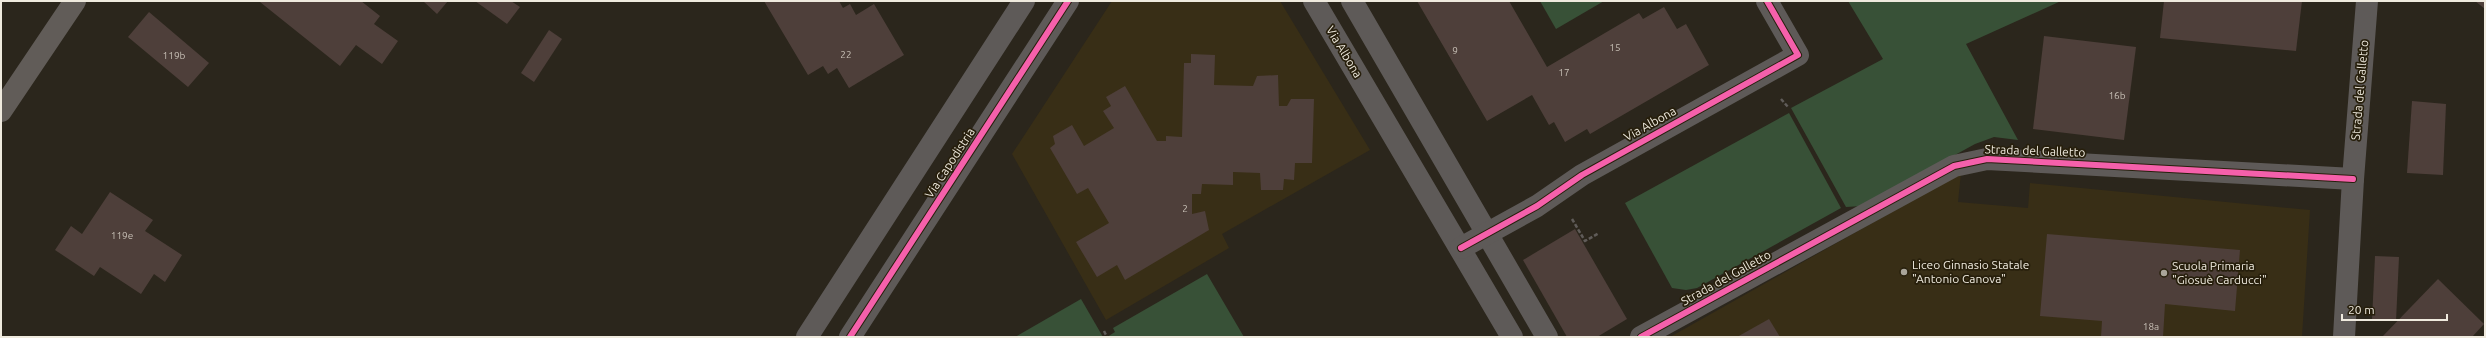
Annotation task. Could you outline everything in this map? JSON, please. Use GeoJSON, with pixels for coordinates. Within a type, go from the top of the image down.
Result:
{"type":"FeatureCollection","features":[{"type":"Feature","properties":{"kind":"street"},"geometry":{"type":"LineString","coordinates":[[1,111],[75,1]]}},
{"type":"Feature","properties":{"kind":"street"},"geometry":{"type":"LineString","coordinates":[[807,337],[1024,1]]}},
{"type":"Feature","properties":{"kind":"street","name":"Via Capodistria"},"geometry":{"type":"LineString","coordinates":[[850,337],[1068,1]]}},
{"type":"Feature","properties":{"kind":"street","name":"Via Albona"},"geometry":{"type":"LineString","coordinates":[[1314,1],[1461,248],[1512,337]]}},
{"type":"Feature","properties":{"kind":"street"},"geometry":{"type":"LineString","coordinates":[[1352,1],[1547,337]]}},
{"type":"Feature","properties":{"kind":"street","name":"Via Albona"},"geometry":{"type":"LineString","coordinates":[[1461,248],[1557,192],[1582,175],[1798,55],[1767,1]]}},
{"type":"Feature","properties":{"kind":"street","name":"Strada del Galletto"},"geometry":{"type":"LineString","coordinates":[[2344,337],[2353,179],[2367,1]]}},
{"type":"Feature","properties":{"kind":"street","name":"Strada del Galletto"},"geometry":{"type":"LineString","coordinates":[[1641,337],[1954,166],[1968,161],[1987,158],[2353,179]]}},
{"type":"Feature","properties":{"kind":"path"},"geometry":{"type":"LineString","coordinates":[[1557,192],[1585,241],[1598,233]]}},
{"type":"Feature","properties":{"kind":"path"},"geometry":{"type":"LineString","coordinates":[[1104,331],[1107,337]]}},
{"type":"Feature","properties":{"kind":"shaded area"},"geometry":{"type":"Polygon","coordinates":[[[1112,1],[1280,1],[1370,150],[1222,234],[1229,248],[1106,320],[1012,154],[1112,1]]]}},
{"type":"Feature","properties":{"kind":"shaded area"},"geometry":{"type":"Polygon","coordinates":[[[1961,173],[1958,202],[2028,208],[2030,183],[2310,210],[2302,337],[1670,337],[1961,173]]]}},
{"type":"Feature","properties":{"kind":"green space"},"geometry":{"type":"Polygon","coordinates":[[[1540,1],[1604,1],[1556,29],[1540,1]]]}},
{"type":"Feature","properties":{"kind":"green space"},"geometry":{"type":"Polygon","coordinates":[[[1848,1],[2061,1],[1966,44],[2018,140],[1994,137],[1975,144],[1862,206],[1846,207],[1791,108],[1883,59],[1848,1]]]}},
{"type":"Feature","properties":{"kind":"green space"},"geometry":{"type":"Polygon","coordinates":[[[1789,113],[1841,208],[1697,288],[1686,290],[1672,288],[1625,203],[1789,113]]]}},
{"type":"Feature","properties":{"kind":"green space"},"geometry":{"type":"Polygon","coordinates":[[[1207,274],[1244,337],[1107,337],[1115,332],[1113,328],[1207,274]]]}},
{"type":"Feature","properties":{"kind":"green space"},"geometry":{"type":"Polygon","coordinates":[[[1081,299],[1103,337],[1015,337],[1081,299]]]}},
{"type":"Feature","properties":{"kind":"building"},"geometry":{"type":"Polygon","coordinates":[[[361,1],[380,16],[374,24],[398,41],[382,64],[356,45],[340,66],[260,2],[361,1]]]}},
{"type":"Feature","properties":{"kind":"building"},"geometry":{"type":"Polygon","coordinates":[[[423,1],[448,1],[437,14],[423,1]]]}},
{"type":"Feature","properties":{"kind":"building"},"geometry":{"type":"Polygon","coordinates":[[[475,1],[511,1],[520,7],[507,24],[475,1]]]}},
{"type":"Feature","properties":{"kind":"building"},"geometry":{"type":"Polygon","coordinates":[[[764,1],[839,1],[843,8],[850,4],[856,15],[874,4],[904,55],[849,88],[837,68],[828,74],[823,66],[808,75],[764,1]]]}},
{"type":"Feature","properties":{"kind":"building"},"geometry":{"type":"Polygon","coordinates":[[[1417,1],[1509,1],[1547,67],[1639,13],[1643,19],[1664,7],[1677,29],[1686,24],[1709,65],[1590,134],[1587,129],[1565,142],[1554,122],[1549,125],[1532,95],[1487,121],[1417,1]]]}},
{"type":"Feature","properties":{"kind":"building"},"geometry":{"type":"Polygon","coordinates":[[[2164,1],[2302,1],[2296,51],[2160,38],[2164,1]]]}},
{"type":"Feature","properties":{"kind":"building"},"geometry":{"type":"Polygon","coordinates":[[[2475,1],[2485,1],[2485,9],[2475,1]]]}},
{"type":"Feature","properties":{"kind":"building"},"geometry":{"type":"Polygon","coordinates":[[[149,12],[209,63],[188,87],[128,37],[149,12]]]}},
{"type":"Feature","properties":{"kind":"building"},"geometry":{"type":"Polygon","coordinates":[[[549,30],[562,39],[534,82],[521,73],[549,30]]]}},
{"type":"Feature","properties":{"kind":"building"},"geometry":{"type":"Polygon","coordinates":[[[2044,36],[2136,47],[2124,140],[2033,129],[2044,36]]]}},
{"type":"Feature","properties":{"kind":"building"},"geometry":{"type":"Polygon","coordinates":[[[1191,54],[1215,55],[1214,85],[1253,86],[1257,76],[1278,75],[1279,106],[1287,106],[1291,99],[1314,99],[1312,163],[1295,163],[1294,180],[1284,179],[1283,190],[1261,190],[1260,173],[1233,172],[1233,185],[1202,184],[1201,194],[1192,194],[1192,214],[1205,211],[1209,230],[1125,280],[1117,265],[1097,277],[1076,242],[1109,223],[1088,188],[1077,194],[1050,148],[1055,144],[1053,136],[1072,125],[1084,146],[1114,128],[1103,111],[1111,106],[1106,97],[1125,86],[1157,141],[1166,141],[1166,136],[1182,137],[1184,63],[1191,63],[1191,54]]]}},
{"type":"Feature","properties":{"kind":"building"},"geometry":{"type":"Polygon","coordinates":[[[2412,101],[2446,104],[2443,175],[2407,173],[2412,101]]]}},
{"type":"Feature","properties":{"kind":"building"},"geometry":{"type":"Polygon","coordinates":[[[110,192],[153,220],[145,231],[182,255],[165,282],[154,274],[141,294],[100,267],[94,276],[55,250],[71,226],[82,234],[110,192]]]}},
{"type":"Feature","properties":{"kind":"building"},"geometry":{"type":"Polygon","coordinates":[[[1575,229],[1627,319],[1597,337],[1567,337],[1523,260],[1575,229]]]}},
{"type":"Feature","properties":{"kind":"building"},"geometry":{"type":"Polygon","coordinates":[[[2047,234],[2240,250],[2235,311],[2165,304],[2163,337],[2101,337],[2102,321],[2040,316],[2047,234]]]}},
{"type":"Feature","properties":{"kind":"building"},"geometry":{"type":"Polygon","coordinates":[[[2375,256],[2399,257],[2396,321],[2372,320],[2375,256]]]}},
{"type":"Feature","properties":{"kind":"building"},"geometry":{"type":"Polygon","coordinates":[[[2438,279],[2484,324],[2472,337],[2382,337],[2438,279]]]}},
{"type":"Feature","properties":{"kind":"building"},"geometry":{"type":"Polygon","coordinates":[[[1769,319],[1780,337],[1737,337],[1769,319]]]}},
{"type":"Feature","properties":{"kind":"cycle path"},"geometry":{"type":"LineString","coordinates":[[850,337],[1068,1]]}},
{"type":"Feature","properties":{"kind":"cycle path"},"geometry":{"type":"LineString","coordinates":[[1461,248],[1537,206],[1582,175],[1798,55],[1767,1]]}},
{"type":"Feature","properties":{"kind":"cycle path"},"geometry":{"type":"LineString","coordinates":[[1641,337],[1954,166],[1987,159],[2353,179]]}},
{"type":"Feature","properties":{"kind":"place","name":"Liceo Ginnasio Statale \"Antonio Canova\""},"geometry":{"type":"Point","coordinates":[1904,272]}},
{"type":"Feature","properties":{"kind":"place","name":"Scuola Primaria \"Giosuè Carducci\""},"geometry":{"type":"Point","coordinates":[2164,273]}}]}
